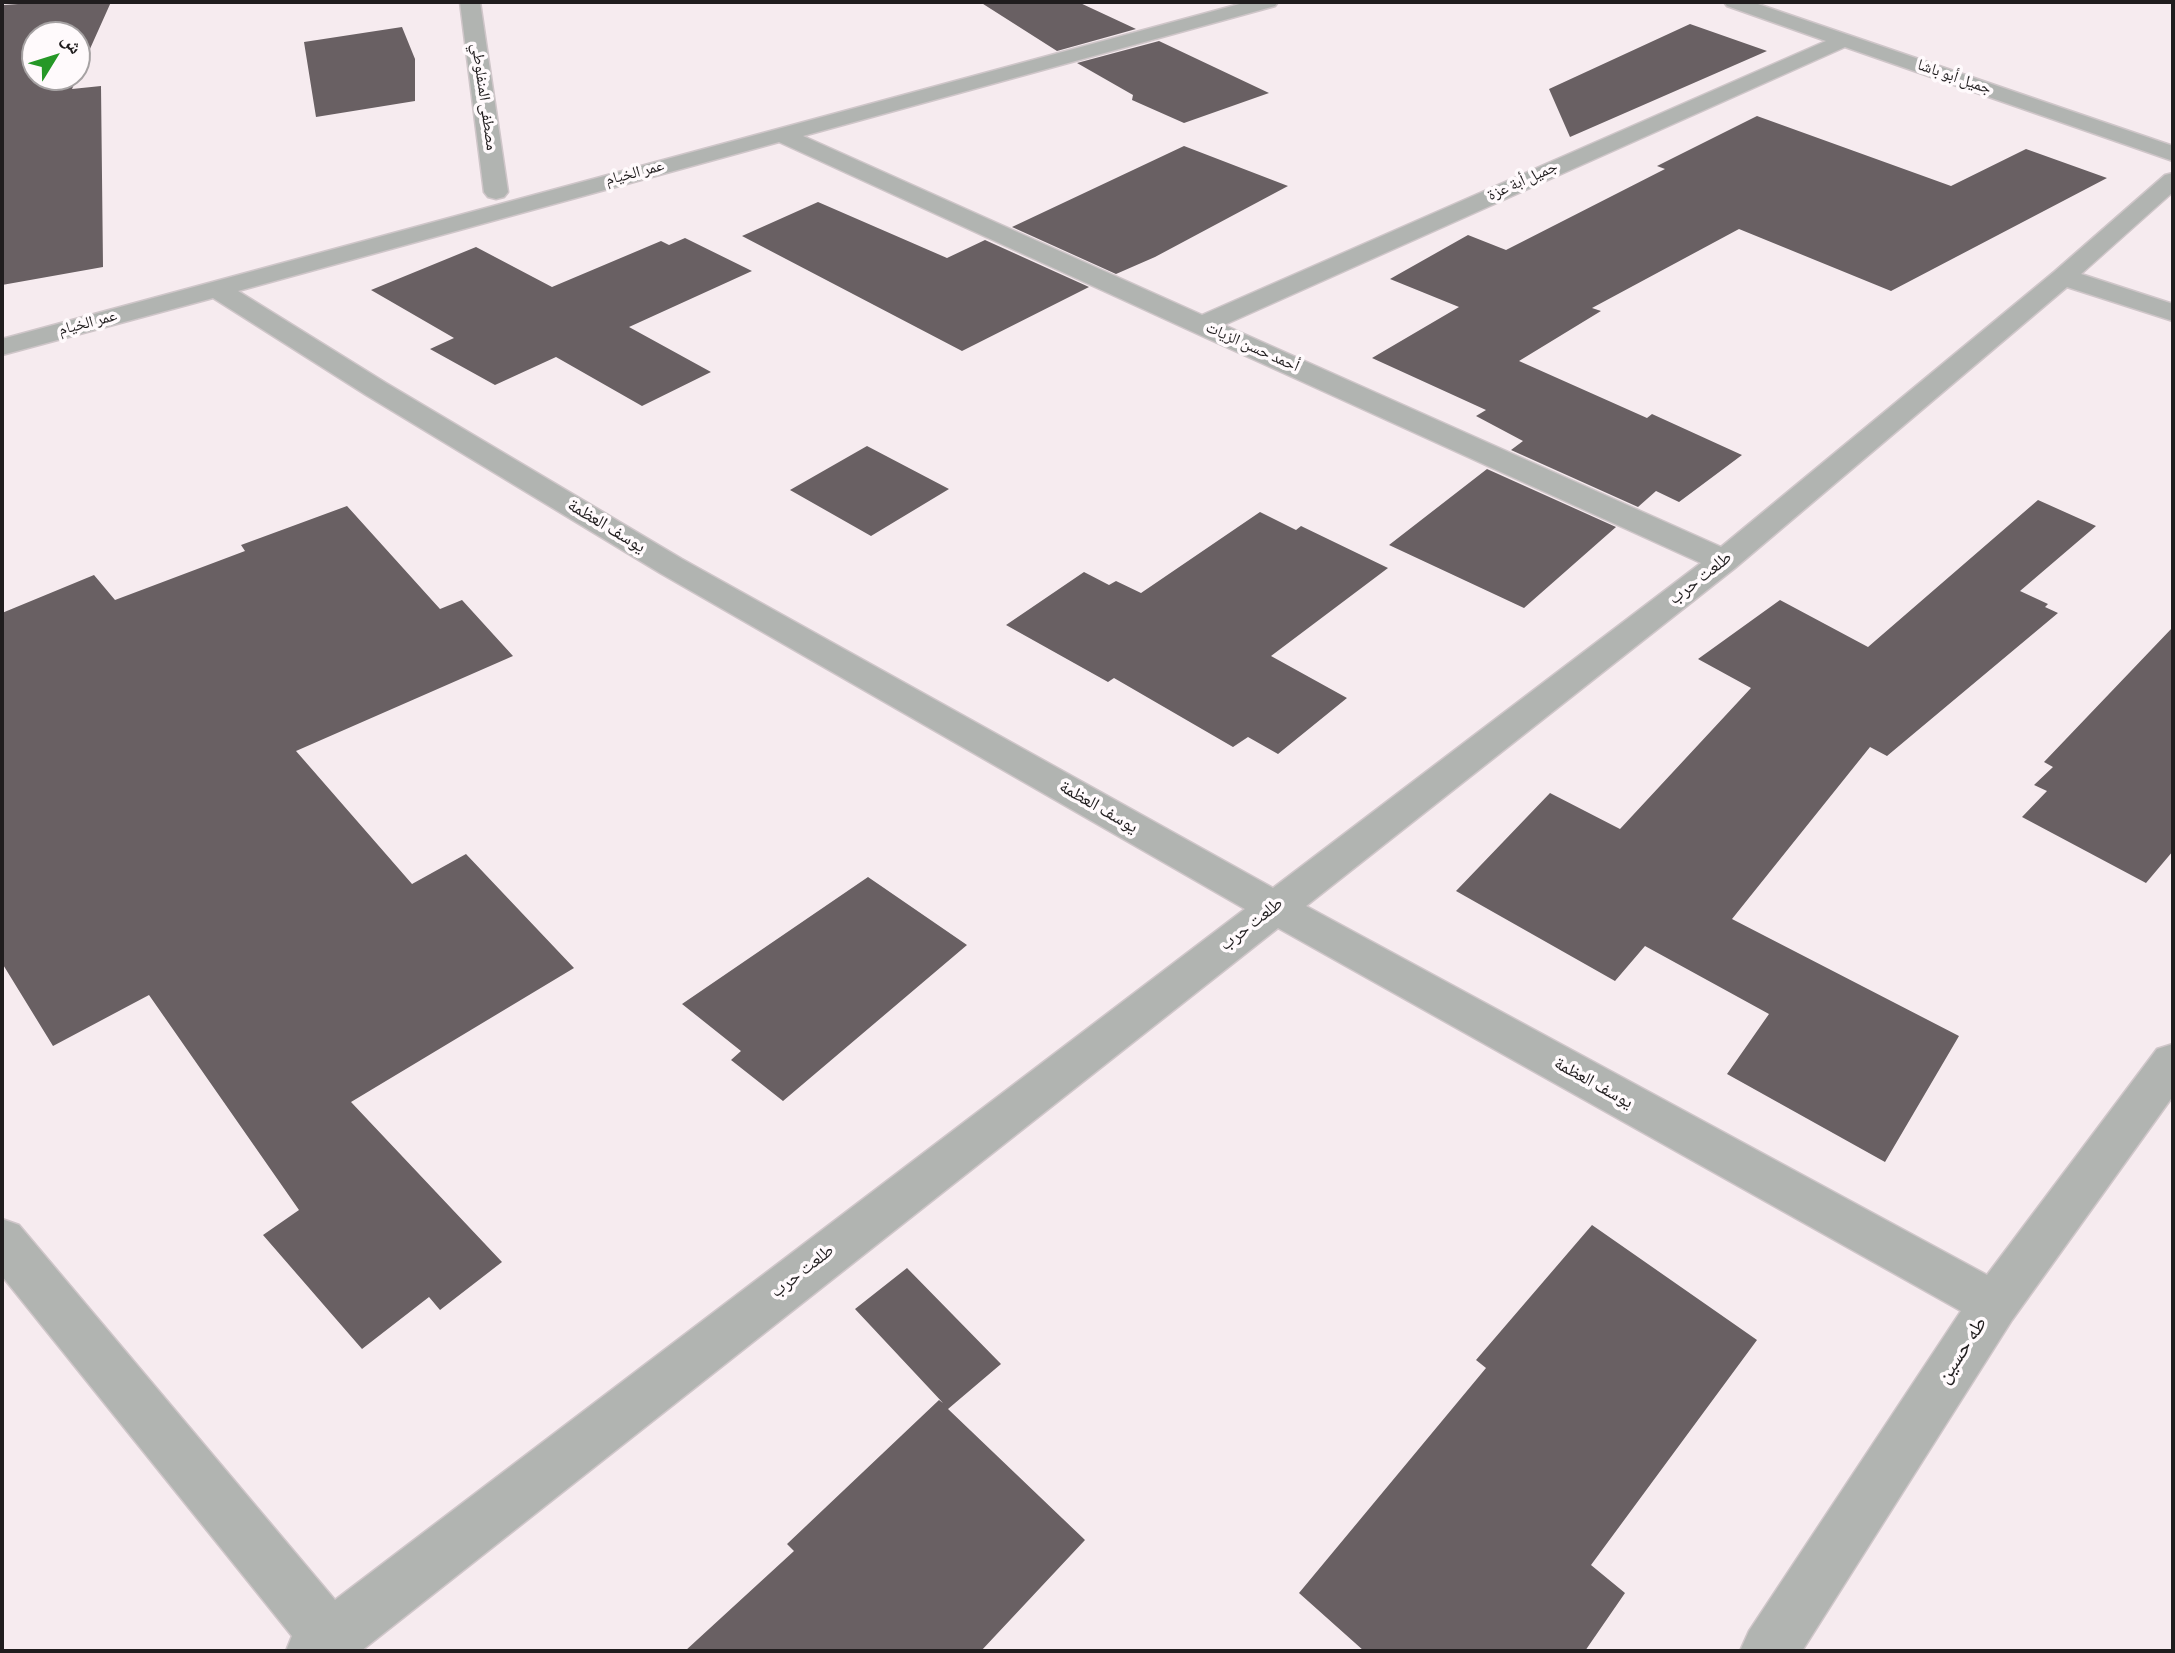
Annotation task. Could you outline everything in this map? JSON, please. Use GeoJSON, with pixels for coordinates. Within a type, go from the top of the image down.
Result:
{"type":"FeatureCollection","features":[{"type":"Feature","properties":{"kind":"street","name":"مصطفى المنفلوطي"},"geometry":{"type":"LineString","coordinates":[[470,2],[496,192]]}},
{"type":"Feature","properties":{"kind":"street","name":"عمر الخيام"},"geometry":{"type":"LineString","coordinates":[[2,347],[780,134],[1212,2]]}},
{"type":"Feature","properties":{"kind":"street","name":"عمر الخيام"},"geometry":{"type":"LineString","coordinates":[[2,326],[496,192],[1181,13],[1268,2]]}},
{"type":"Feature","properties":{"kind":"street","name":"جميل أبو باشا"},"geometry":{"type":"LineString","coordinates":[[1734,2],[2173,154]]}},
{"type":"Feature","properties":{"kind":"street","name":"جميل أبة عزة"},"geometry":{"type":"LineString","coordinates":[[1201,325],[1845,40]]}},
{"type":"Feature","properties":{"kind":"street","name":"أحمد حسن الزيات"},"geometry":{"type":"LineString","coordinates":[[780,134],[1724,561]]}},
{"type":"Feature","properties":{"kind":"street","name":"طلعت حرب"},"geometry":{"type":"LineString","coordinates":[[323,1645],[1724,561],[2173,180]]}},
{"type":"Feature","properties":{"kind":"street"},"geometry":{"type":"LineString","coordinates":[[2063,276],[2173,313]]}},
{"type":"Feature","properties":{"kind":"street","name":"يوسف العظمة"},"geometry":{"type":"LineString","coordinates":[[216,288],[388,396],[671,566],[1274,907],[1994,1304]]}},
{"type":"Feature","properties":{"kind":"street","name":"طه حسين"},"geometry":{"type":"LineString","coordinates":[[1769,1651],[1994,1304],[2173,1062]]}},
{"type":"Feature","properties":{"kind":"street"},"geometry":{"type":"LineString","coordinates":[[2,1240],[323,1645]]}},
{"type":"Feature","properties":{"kind":"building"},"geometry":{"type":"Polygon","coordinates":[[[111,2],[91,47],[91,21],[21,21],[21,91],[91,91],[91,87],[101,86],[103,267],[2,285],[4,5],[111,2]]]}},
{"type":"Feature","properties":{"kind":"building"},"geometry":{"type":"Polygon","coordinates":[[[980,2],[1078,2],[1136,29],[1057,51],[980,2]]]}},
{"type":"Feature","properties":{"kind":"building"},"geometry":{"type":"Polygon","coordinates":[[[1690,24],[1767,51],[1570,137],[1549,89],[1690,24]]]}},
{"type":"Feature","properties":{"kind":"building"},"geometry":{"type":"Polygon","coordinates":[[[402,27],[415,59],[415,101],[316,117],[304,42],[402,27]]]}},
{"type":"Feature","properties":{"kind":"building"},"geometry":{"type":"Polygon","coordinates":[[[1159,41],[1269,93],[1184,123],[1132,100],[1133,95],[1077,63],[1159,41]]]}},
{"type":"Feature","properties":{"kind":"building"},"geometry":{"type":"Polygon","coordinates":[[[1757,116],[1951,186],[2026,149],[2107,178],[1891,291],[1739,229],[1592,308],[1601,311],[1519,361],[1647,418],[1652,414],[1742,455],[1679,502],[1656,491],[1638,507],[1511,450],[1523,441],[1476,416],[1486,410],[1372,358],[1459,307],[1390,279],[1468,235],[1506,250],[1665,169],[1657,166],[1757,116]]]}},
{"type":"Feature","properties":{"kind":"building"},"geometry":{"type":"Polygon","coordinates":[[[1184,146],[1288,186],[1155,257],[1116,274],[1012,227],[1184,146]]]}},
{"type":"Feature","properties":{"kind":"building"},"geometry":{"type":"Polygon","coordinates":[[[818,202],[947,258],[985,240],[1089,287],[962,351],[742,236],[818,202]]]}},
{"type":"Feature","properties":{"kind":"building"},"geometry":{"type":"Polygon","coordinates":[[[685,238],[752,271],[629,327],[711,372],[642,406],[556,357],[495,385],[430,349],[454,338],[371,290],[476,247],[552,287],[661,241],[669,245],[685,238]]]}},
{"type":"Feature","properties":{"kind":"building"},"geometry":{"type":"Polygon","coordinates":[[[867,446],[949,489],[871,536],[790,490],[867,446]]]}},
{"type":"Feature","properties":{"kind":"building"},"geometry":{"type":"Polygon","coordinates":[[[1487,469],[1616,527],[1524,608],[1389,545],[1487,469]]]}},
{"type":"Feature","properties":{"kind":"building"},"geometry":{"type":"Polygon","coordinates":[[[2038,500],[2096,526],[2020,591],[2048,604],[2045,607],[2058,613],[1887,756],[1870,747],[1732,919],[1959,1036],[1885,1162],[1727,1074],[1769,1014],[1645,946],[1615,981],[1456,891],[1550,793],[1620,829],[1751,688],[1698,659],[1780,600],[1868,647],[2038,500]]]}},
{"type":"Feature","properties":{"kind":"building"},"geometry":{"type":"Polygon","coordinates":[[[347,506],[440,609],[462,600],[513,656],[296,751],[412,884],[466,854],[574,968],[351,1102],[502,1262],[440,1310],[429,1297],[362,1349],[263,1235],[299,1210],[149,995],[53,1046],[2,963],[2,613],[94,575],[115,600],[245,551],[241,545],[347,506]]]}},
{"type":"Feature","properties":{"kind":"building"},"geometry":{"type":"Polygon","coordinates":[[[1260,512],[1296,530],[1301,526],[1388,568],[1271,656],[1347,698],[1278,754],[1248,737],[1233,747],[1114,678],[1108,682],[1006,625],[1084,572],[1109,585],[1116,581],[1141,593],[1260,512]]]}},
{"type":"Feature","properties":{"kind":"building"},"geometry":{"type":"Polygon","coordinates":[[[2173,627],[2173,851],[2146,883],[2022,817],[2047,791],[2034,785],[2053,767],[2044,762],[2173,627]]]}},
{"type":"Feature","properties":{"kind":"building"},"geometry":{"type":"Polygon","coordinates":[[[868,877],[967,945],[783,1101],[731,1060],[741,1051],[682,1004],[868,877]]]}},
{"type":"Feature","properties":{"kind":"building"},"geometry":{"type":"Polygon","coordinates":[[[1592,1225],[1757,1340],[1591,1565],[1625,1593],[1585,1651],[1364,1651],[1299,1593],[1486,1368],[1476,1360],[1592,1225]]]}},
{"type":"Feature","properties":{"kind":"building"},"geometry":{"type":"Polygon","coordinates":[[[907,1268],[1001,1364],[948,1409],[1085,1540],[981,1651],[685,1651],[794,1551],[787,1544],[939,1400],[943,1403],[855,1309],[907,1268]]]}}]}
